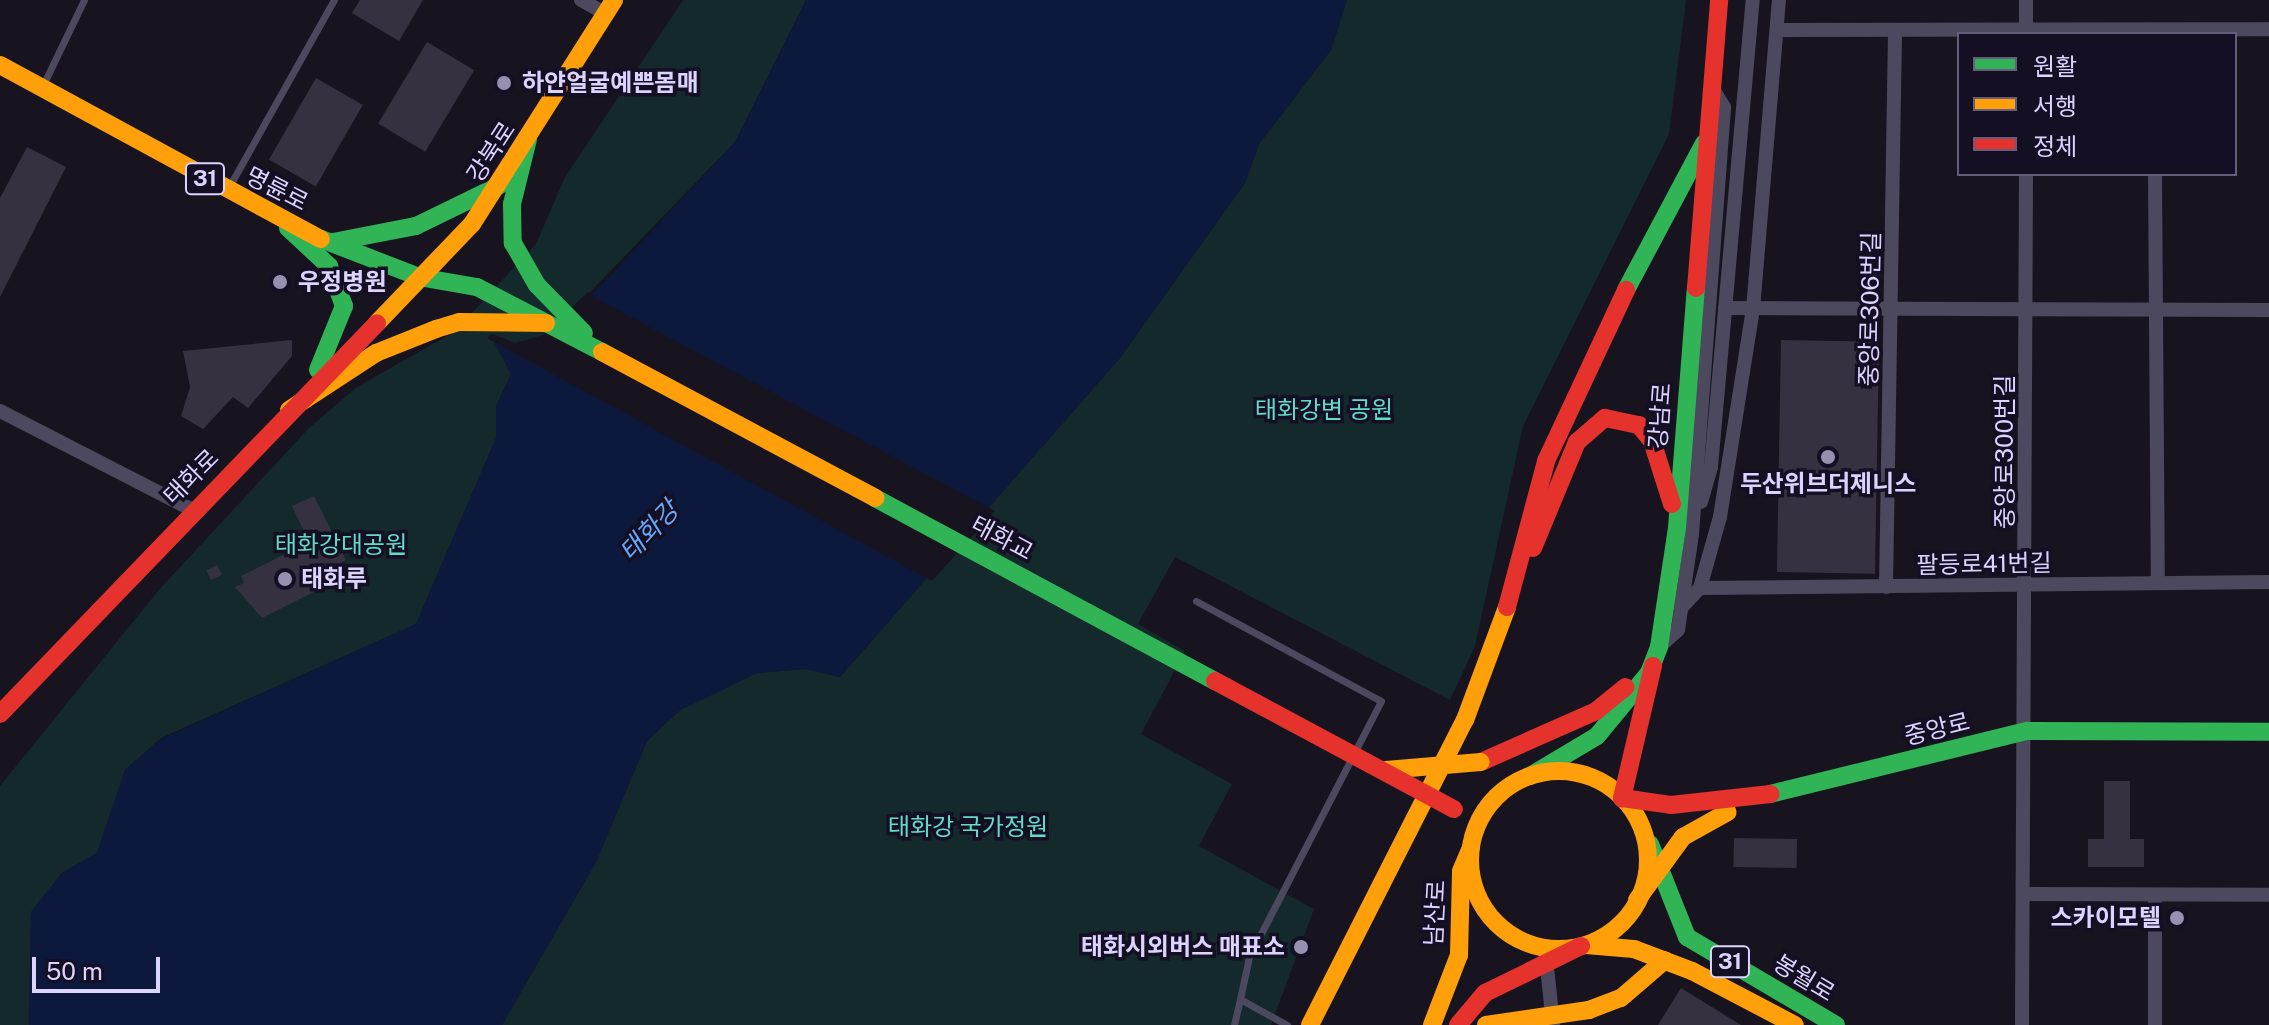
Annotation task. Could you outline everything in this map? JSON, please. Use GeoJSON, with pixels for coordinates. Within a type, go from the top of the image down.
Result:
{"type":"FeatureCollection","features":[{"type":"Feature","properties":{"kind":"main road","name":"강남로"},"geometry":{"type":"LineString","coordinates":[[1530,776],[1597,736],[1656,655],[1684,531],[1704,143],[1719,0]]}},
{"type":"Feature","properties":{"kind":"main road","name":"강북로"},"geometry":{"type":"LineString","coordinates":[[419,277],[500,185],[610,7]]}},
{"type":"Feature","properties":{"kind":"main road","name":"명륜로"},"geometry":{"type":"LineString","coordinates":[[0,65],[227,191],[327,242],[419,277],[503,298]]}},
{"type":"Feature","properties":{"kind":"main road"},"geometry":{"type":"LineString","coordinates":[[528,139],[510,223],[522,264],[602,352]]}},
{"type":"Feature","properties":{"kind":"main road"},"geometry":{"type":"LineString","coordinates":[[1310,1025],[1465,720],[1523,565],[1546,461],[1577,382],[1704,143]]}},
{"type":"Feature","properties":{"kind":"main road"},"geometry":{"type":"LineString","coordinates":[[327,242],[416,226],[500,185]]}},
{"type":"Feature","properties":{"kind":"main road"},"geometry":{"type":"LineString","coordinates":[[263,209],[329,266],[344,306],[308,389]]}},
{"type":"Feature","properties":{"kind":"main road","name":"태화로"},"geometry":{"type":"LineString","coordinates":[[0,714],[191,509],[419,277]]}},
{"type":"Feature","properties":{"kind":"main road","name":"태화교"},"geometry":{"type":"LineString","coordinates":[[503,298],[1478,821]]}},
{"type":"Feature","properties":{"kind":"main road"},"geometry":{"type":"LineString","coordinates":[[289,410],[376,353],[459,322],[551,323]]}},
{"type":"Feature","properties":{"kind":"main road"},"geometry":{"type":"LineString","coordinates":[[1523,565],[1547,526],[1577,442],[1605,418],[1639,425],[1652,441],[1684,531]]}},
{"type":"Feature","properties":{"kind":"main road"},"geometry":{"type":"LineString","coordinates":[[1386,770],[1481,762],[1596,711],[1656,655]]}},
{"type":"Feature","properties":{"kind":"main road"},"geometry":{"type":"LineString","coordinates":[[1622,798],[1626,751],[1650,698],[1656,655]]}},
{"type":"Feature","properties":{"kind":"main road","name":"중앙로"},"geometry":{"type":"LineString","coordinates":[[1622,798],[1671,805],[1752,799],[2027,731],[2269,732]]}},
{"type":"Feature","properties":{"kind":"main road"},"geometry":{"type":"LineString","coordinates":[[1546,955],[1519,940],[1485,910],[1471,848],[1478,821],[1495,797],[1530,776],[1578,772],[1622,798],[1643,832],[1648,858],[1637,900]]}},
{"type":"Feature","properties":{"kind":"main road"},"geometry":{"type":"LineString","coordinates":[[1458,1025],[1485,993],[1546,955],[1583,945],[1615,929],[1706,818],[1752,799]]}},
{"type":"Feature","properties":{"kind":"main road","name":"봉월로"},"geometry":{"type":"LineString","coordinates":[[1643,832],[1662,868],[1687,937],[1836,1025]]}},
{"type":"Feature","properties":{"kind":"main road","name":"남산로"},"geometry":{"type":"LineString","coordinates":[[1432,1025],[1459,955],[1461,871],[1471,848]]}},
{"type":"Feature","properties":{"kind":"main road","name":"봉월로"},"geometry":{"type":"LineString","coordinates":[[1583,945],[1665,960],[1795,1025]]}},
{"type":"Feature","properties":{"kind":"main road"},"geometry":{"type":"LineString","coordinates":[[1486,1025],[1552,1019],[1621,998],[1665,960]]}},
{"type":"Feature","properties":{"kind":"street"},"geometry":{"type":"LineString","coordinates":[[581,0],[610,7]]}},
{"type":"Feature","properties":{"kind":"street"},"geometry":{"type":"LineString","coordinates":[[1684,531],[1711,467],[1753,0]]}},
{"type":"Feature","properties":{"kind":"street"},"geometry":{"type":"LineString","coordinates":[[1683,606],[1700,588],[1720,517],[1753,309],[1779,0]]}},
{"type":"Feature","properties":{"kind":"street"},"geometry":{"type":"LineString","coordinates":[[2026,0],[2026,32]]}},
{"type":"Feature","properties":{"kind":"street"},"geometry":{"type":"LineString","coordinates":[[2184,32],[2269,29]]}},
{"type":"Feature","properties":{"kind":"street"},"geometry":{"type":"LineString","coordinates":[[1777,30],[1957,32]]}},
{"type":"Feature","properties":{"kind":"street","name":"중앙로306번길"},"geometry":{"type":"LineString","coordinates":[[1886,587],[1895,32]]}},
{"type":"Feature","properties":{"kind":"street"},"geometry":{"type":"LineString","coordinates":[[1656,655],[1678,630],[1683,606],[1684,531],[1724,107],[1711,86]]}},
{"type":"Feature","properties":{"kind":"street","name":"중앙로300번길"},"geometry":{"type":"LineString","coordinates":[[2022,1025],[2027,731],[2026,176]]}},
{"type":"Feature","properties":{"kind":"street"},"geometry":{"type":"LineString","coordinates":[[2155,176],[2158,583]]}},
{"type":"Feature","properties":{"kind":"street"},"geometry":{"type":"LineString","coordinates":[[1725,308],[2269,310]]}},
{"type":"Feature","properties":{"kind":"street"},"geometry":{"type":"LineString","coordinates":[[0,411],[191,509]]}},
{"type":"Feature","properties":{"kind":"street","name":"팔등로41번길"},"geometry":{"type":"LineString","coordinates":[[1700,588],[2269,582]]}},
{"type":"Feature","properties":{"kind":"street"},"geometry":{"type":"LineString","coordinates":[[2024,894],[2269,895]]}},
{"type":"Feature","properties":{"kind":"street"},"geometry":{"type":"LineString","coordinates":[[2155,895],[2155,1025]]}},
{"type":"Feature","properties":{"kind":"street"},"geometry":{"type":"LineString","coordinates":[[1546,955],[1552,1019]]}},
{"type":"Feature","properties":{"kind":"lane"},"geometry":{"type":"LineString","coordinates":[[42,89],[84,0]]}},
{"type":"Feature","properties":{"kind":"lane"},"geometry":{"type":"LineString","coordinates":[[227,191],[334,0]]}},
{"type":"Feature","properties":{"kind":"lane"},"geometry":{"type":"LineString","coordinates":[[1196,601],[1381,701],[1249,957],[1234,1025]]}},
{"type":"Feature","properties":{"kind":"lane"},"geometry":{"type":"LineString","coordinates":[[1240,999],[1287,1025]]}},
{"type":"Feature","properties":{"kind":"green space","name":"태화강대공원"},"geometry":{"type":"Polygon","coordinates":[[[683,0],[806,0],[735,142],[511,374],[496,406],[496,438],[416,624],[161,738],[125,770],[97,853],[62,873],[31,912],[29,1025],[0,1025],[0,786],[158,591],[309,428],[357,387],[454,332],[536,244],[565,177],[683,0]]]}},
{"type":"Feature","properties":{"kind":"green space"},"geometry":{"type":"Polygon","coordinates":[[[1347,0],[1686,0],[1669,134],[1523,426],[1475,646],[1450,700],[1175,557],[1138,624],[1185,651],[1141,734],[1232,784],[1199,846],[1314,909],[1271,1025],[502,1025],[596,862],[647,741],[680,710],[757,673],[806,669],[840,677],[1120,358],[1245,183],[1259,144],[1331,50],[1347,0]]]}},
{"type":"Feature","properties":{"kind":"water","name":"태화강"},"geometry":{"type":"Polygon","coordinates":[[[806,0],[1347,0],[1331,50],[1259,144],[1245,183],[1120,358],[840,677],[806,669],[757,673],[680,710],[647,741],[596,862],[502,1025],[29,1025],[31,912],[62,873],[97,853],[125,770],[161,739],[416,624],[496,438],[496,406],[511,374],[491,337],[515,348],[545,339],[608,278],[735,142],[806,0]]]}},
{"type":"Feature","properties":{"kind":"pier"},"geometry":{"type":"Polygon","coordinates":[[[588,292],[995,511],[932,581],[487,338],[492,334],[515,343],[543,335],[588,292]]]}},
{"type":"Feature","properties":{"kind":"building"},"geometry":{"type":"Polygon","coordinates":[[[360,0],[423,0],[399,41],[352,13],[360,0]]]}},
{"type":"Feature","properties":{"kind":"building"},"geometry":{"type":"Polygon","coordinates":[[[427,42],[474,70],[425,152],[378,123],[427,42]]]}},
{"type":"Feature","properties":{"kind":"building"},"geometry":{"type":"Polygon","coordinates":[[[316,78],[363,105],[316,186],[269,159],[316,78]]]}},
{"type":"Feature","properties":{"kind":"building"},"geometry":{"type":"Polygon","coordinates":[[[27,147],[66,167],[0,297],[0,198],[27,147]]]}},
{"type":"Feature","properties":{"kind":"building"},"geometry":{"type":"Polygon","coordinates":[[[292,340],[292,356],[248,408],[233,397],[203,429],[181,416],[190,387],[183,351],[292,340]]]}},
{"type":"Feature","properties":{"kind":"building","name":"두산위브더제니스"},"geometry":{"type":"Polygon","coordinates":[[[1781,340],[1879,342],[1875,574],[1777,572],[1781,340]]]}},
{"type":"Feature","properties":{"kind":"building","name":"태화루"},"geometry":{"type":"Polygon","coordinates":[[[314,496],[346,560],[324,571],[330,584],[262,618],[235,587],[244,583],[241,576],[309,542],[292,506],[314,496]]]}},
{"type":"Feature","properties":{"kind":"building"},"geometry":{"type":"Polygon","coordinates":[[[217,565],[222,575],[211,580],[206,570],[217,565]]]}},
{"type":"Feature","properties":{"kind":"building"},"geometry":{"type":"Polygon","coordinates":[[[2104,781],[2130,781],[2130,839],[2144,839],[2144,867],[2088,867],[2088,839],[2104,839],[2104,781]]]}},
{"type":"Feature","properties":{"kind":"building"},"geometry":{"type":"Polygon","coordinates":[[[1734,838],[1797,839],[1796,868],[1733,867],[1734,838]]]}},
{"type":"Feature","properties":{"kind":"building"},"geometry":{"type":"Polygon","coordinates":[[[1681,988],[1741,1025],[1658,1025],[1681,988]]]}},
{"type":"Feature","properties":{"kind":"traffic: fast"},"geometry":{"type":"LineString","coordinates":[[528,139],[512,204],[513,243],[537,285],[584,333]]}},
{"type":"Feature","properties":{"kind":"traffic: fast"},"geometry":{"type":"LineString","coordinates":[[1626,290],[1704,143]]}},
{"type":"Feature","properties":{"kind":"traffic: fast"},"geometry":{"type":"LineString","coordinates":[[333,242],[416,226],[500,185]]}},
{"type":"Feature","properties":{"kind":"traffic: fast"},"geometry":{"type":"LineString","coordinates":[[288,228],[329,266],[344,306],[318,370]]}},
{"type":"Feature","properties":{"kind":"traffic: fast"},"geometry":{"type":"LineString","coordinates":[[321,239],[419,277],[477,287],[602,352]]}},
{"type":"Feature","properties":{"kind":"traffic: fast"},"geometry":{"type":"LineString","coordinates":[[1530,776],[1597,736],[1649,673],[1659,647],[1677,528],[1696,288]]}},
{"type":"Feature","properties":{"kind":"traffic: fast"},"geometry":{"type":"LineString","coordinates":[[875,498],[1215,681]]}},
{"type":"Feature","properties":{"kind":"traffic: fast"},"geometry":{"type":"LineString","coordinates":[[1770,794],[2027,731],[2269,732]]}},
{"type":"Feature","properties":{"kind":"traffic: fast"},"geometry":{"type":"LineString","coordinates":[[1650,844],[1687,937],[1836,1025]]}},
{"type":"Feature","properties":{"kind":"traffic: slow"},"geometry":{"type":"LineString","coordinates":[[377,323],[472,224],[614,0]]}},
{"type":"Feature","properties":{"kind":"traffic: slow"},"geometry":{"type":"LineString","coordinates":[[0,65],[321,239]]}},
{"type":"Feature","properties":{"kind":"traffic: slow"},"geometry":{"type":"LineString","coordinates":[[289,410],[376,353],[436,329],[459,322],[546,323]]}},
{"type":"Feature","properties":{"kind":"traffic: slow"},"geometry":{"type":"LineString","coordinates":[[602,352],[875,498]]}},
{"type":"Feature","properties":{"kind":"traffic: slow"},"geometry":{"type":"LineString","coordinates":[[1310,1025],[1465,720],[1507,607]]}},
{"type":"Feature","properties":{"kind":"traffic: slow"},"geometry":{"type":"LineString","coordinates":[[1386,770],[1481,762]]}},
{"type":"Feature","properties":{"kind":"traffic: slow"},"geometry":{"type":"LineString","coordinates":[[1559,771],[1593,778],[1622,797],[1641,826],[1648,860],[1641,894],[1622,923],[1593,942],[1559,949],[1525,942],[1496,923],[1477,894],[1470,860],[1477,826],[1496,797],[1525,778],[1559,771]]}},
{"type":"Feature","properties":{"kind":"traffic: slow"},"geometry":{"type":"LineString","coordinates":[[1637,900],[1683,837],[1728,812]]}},
{"type":"Feature","properties":{"kind":"traffic: slow"},"geometry":{"type":"LineString","coordinates":[[1432,1025],[1459,955],[1461,871],[1471,848]]}},
{"type":"Feature","properties":{"kind":"traffic: slow"},"geometry":{"type":"LineString","coordinates":[[1586,945],[1634,949],[1692,971],[1795,1025]]}},
{"type":"Feature","properties":{"kind":"traffic: slow"},"geometry":{"type":"LineString","coordinates":[[1486,1025],[1589,1010],[1621,998],[1665,960]]}},
{"type":"Feature","properties":{"kind":"traffic: jam"},"geometry":{"type":"LineString","coordinates":[[1696,288],[1719,0]]}},
{"type":"Feature","properties":{"kind":"traffic: jam"},"geometry":{"type":"LineString","coordinates":[[1507,607],[1546,461],[1626,290]]}},
{"type":"Feature","properties":{"kind":"traffic: jam"},"geometry":{"type":"LineString","coordinates":[[0,714],[377,323]]}},
{"type":"Feature","properties":{"kind":"traffic: jam"},"geometry":{"type":"LineString","coordinates":[[1533,548],[1577,442],[1605,418],[1639,425],[1652,441],[1672,504]]}},
{"type":"Feature","properties":{"kind":"traffic: jam"},"geometry":{"type":"LineString","coordinates":[[1653,666],[1622,798],[1671,805],[1770,794]]}},
{"type":"Feature","properties":{"kind":"traffic: jam"},"geometry":{"type":"LineString","coordinates":[[1215,681],[1454,809]]}},
{"type":"Feature","properties":{"kind":"traffic: jam"},"geometry":{"type":"LineString","coordinates":[[1481,762],[1596,711],[1626,687]]}},
{"type":"Feature","properties":{"kind":"traffic: jam"},"geometry":{"type":"LineString","coordinates":[[1458,1025],[1485,993],[1581,946]]}},
{"type":"Feature","properties":{"kind":"place","name":"하얀얼굴예쁜몸매"},"geometry":{"type":"Point","coordinates":[504,83]}},
{"type":"Feature","properties":{"kind":"place","name":"우정병원"},"geometry":{"type":"Point","coordinates":[280,282]}},
{"type":"Feature","properties":{"kind":"place","name":"두산위브더제니스"},"geometry":{"type":"Point","coordinates":[1828,457]}},
{"type":"Feature","properties":{"kind":"place","name":"태화루"},"geometry":{"type":"Point","coordinates":[285,579]}},
{"type":"Feature","properties":{"kind":"place","name":"스카이모텔"},"geometry":{"type":"Point","coordinates":[2177,918]}},
{"type":"Feature","properties":{"kind":"place","name":"태화시외버스 매표소"},"geometry":{"type":"Point","coordinates":[1301,947]}},
{"type":"Feature","properties":{"kind":"park label","name":"태화강변 공원"},"geometry":{"type":"Point","coordinates":[1324,410]}},
{"type":"Feature","properties":{"kind":"park label","name":"태화강 국가정원"},"geometry":{"type":"Point","coordinates":[968,827]}}]}
